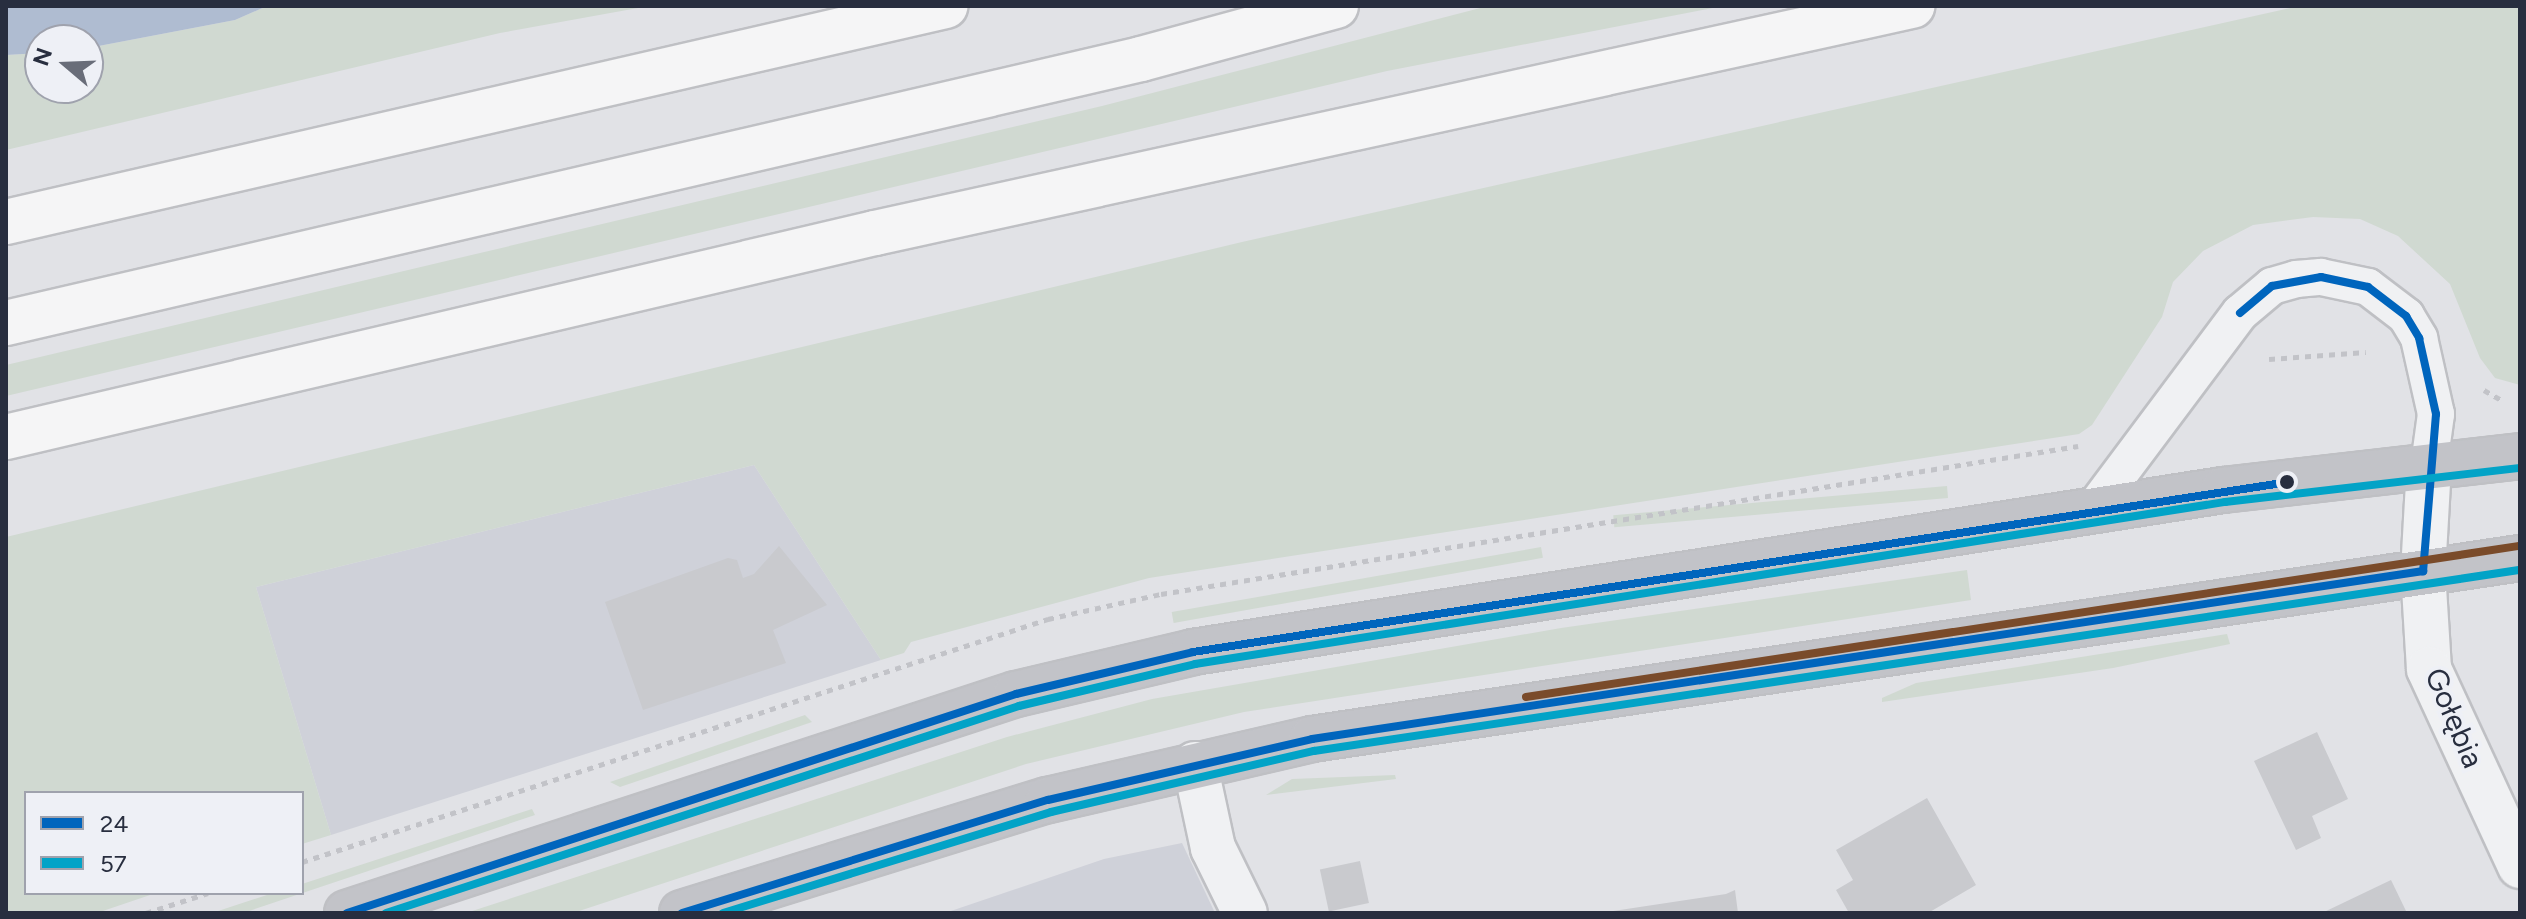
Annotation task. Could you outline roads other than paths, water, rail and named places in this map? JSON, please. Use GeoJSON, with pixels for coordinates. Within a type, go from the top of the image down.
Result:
{"type":"FeatureCollection","features":[{"type":"Feature","properties":{"kind":"highway"},"geometry":{"type":"LineString","coordinates":[[6,222],[945,6]]}},
{"type":"Feature","properties":{"kind":"highway"},"geometry":{"type":"LineString","coordinates":[[6,323],[1141,59],[1336,6]]}},
{"type":"Feature","properties":{"kind":"highway"},"geometry":{"type":"LineString","coordinates":[[6,437],[875,233],[1912,6]]}},
{"type":"Feature","properties":{"kind":"main road"},"geometry":{"type":"LineString","coordinates":[[347,913],[1016,694],[1193,652],[2091,512],[2429,465],[2520,456]]}},
{"type":"Feature","properties":{"kind":"main road"},"geometry":{"type":"LineString","coordinates":[[682,913],[1048,800],[1312,739],[2520,558]]}},
{"type":"Feature","properties":{"kind":"street","name":"Gołębia"},"geometry":{"type":"LineString","coordinates":[[2429,465],[2423,571],[2429,669],[2520,866]]}},
{"type":"Feature","properties":{"kind":"street"},"geometry":{"type":"LineString","coordinates":[[1195,764],[1213,848],[1245,913]]}},
{"type":"Feature","properties":{"kind":"lane"},"geometry":{"type":"LineString","coordinates":[[2091,512],[2240,313],[2272,286],[2296,279],[2321,277],[2368,287],[2406,316],[2419,338],[2436,414],[2429,465]]}},
{"type":"Feature","properties":{"kind":"water"},"geometry":{"type":"Polygon","coordinates":[[[6,6],[267,6],[235,20],[104,45],[104,24],[24,24],[24,54],[6,55],[6,6]]]}}]}
